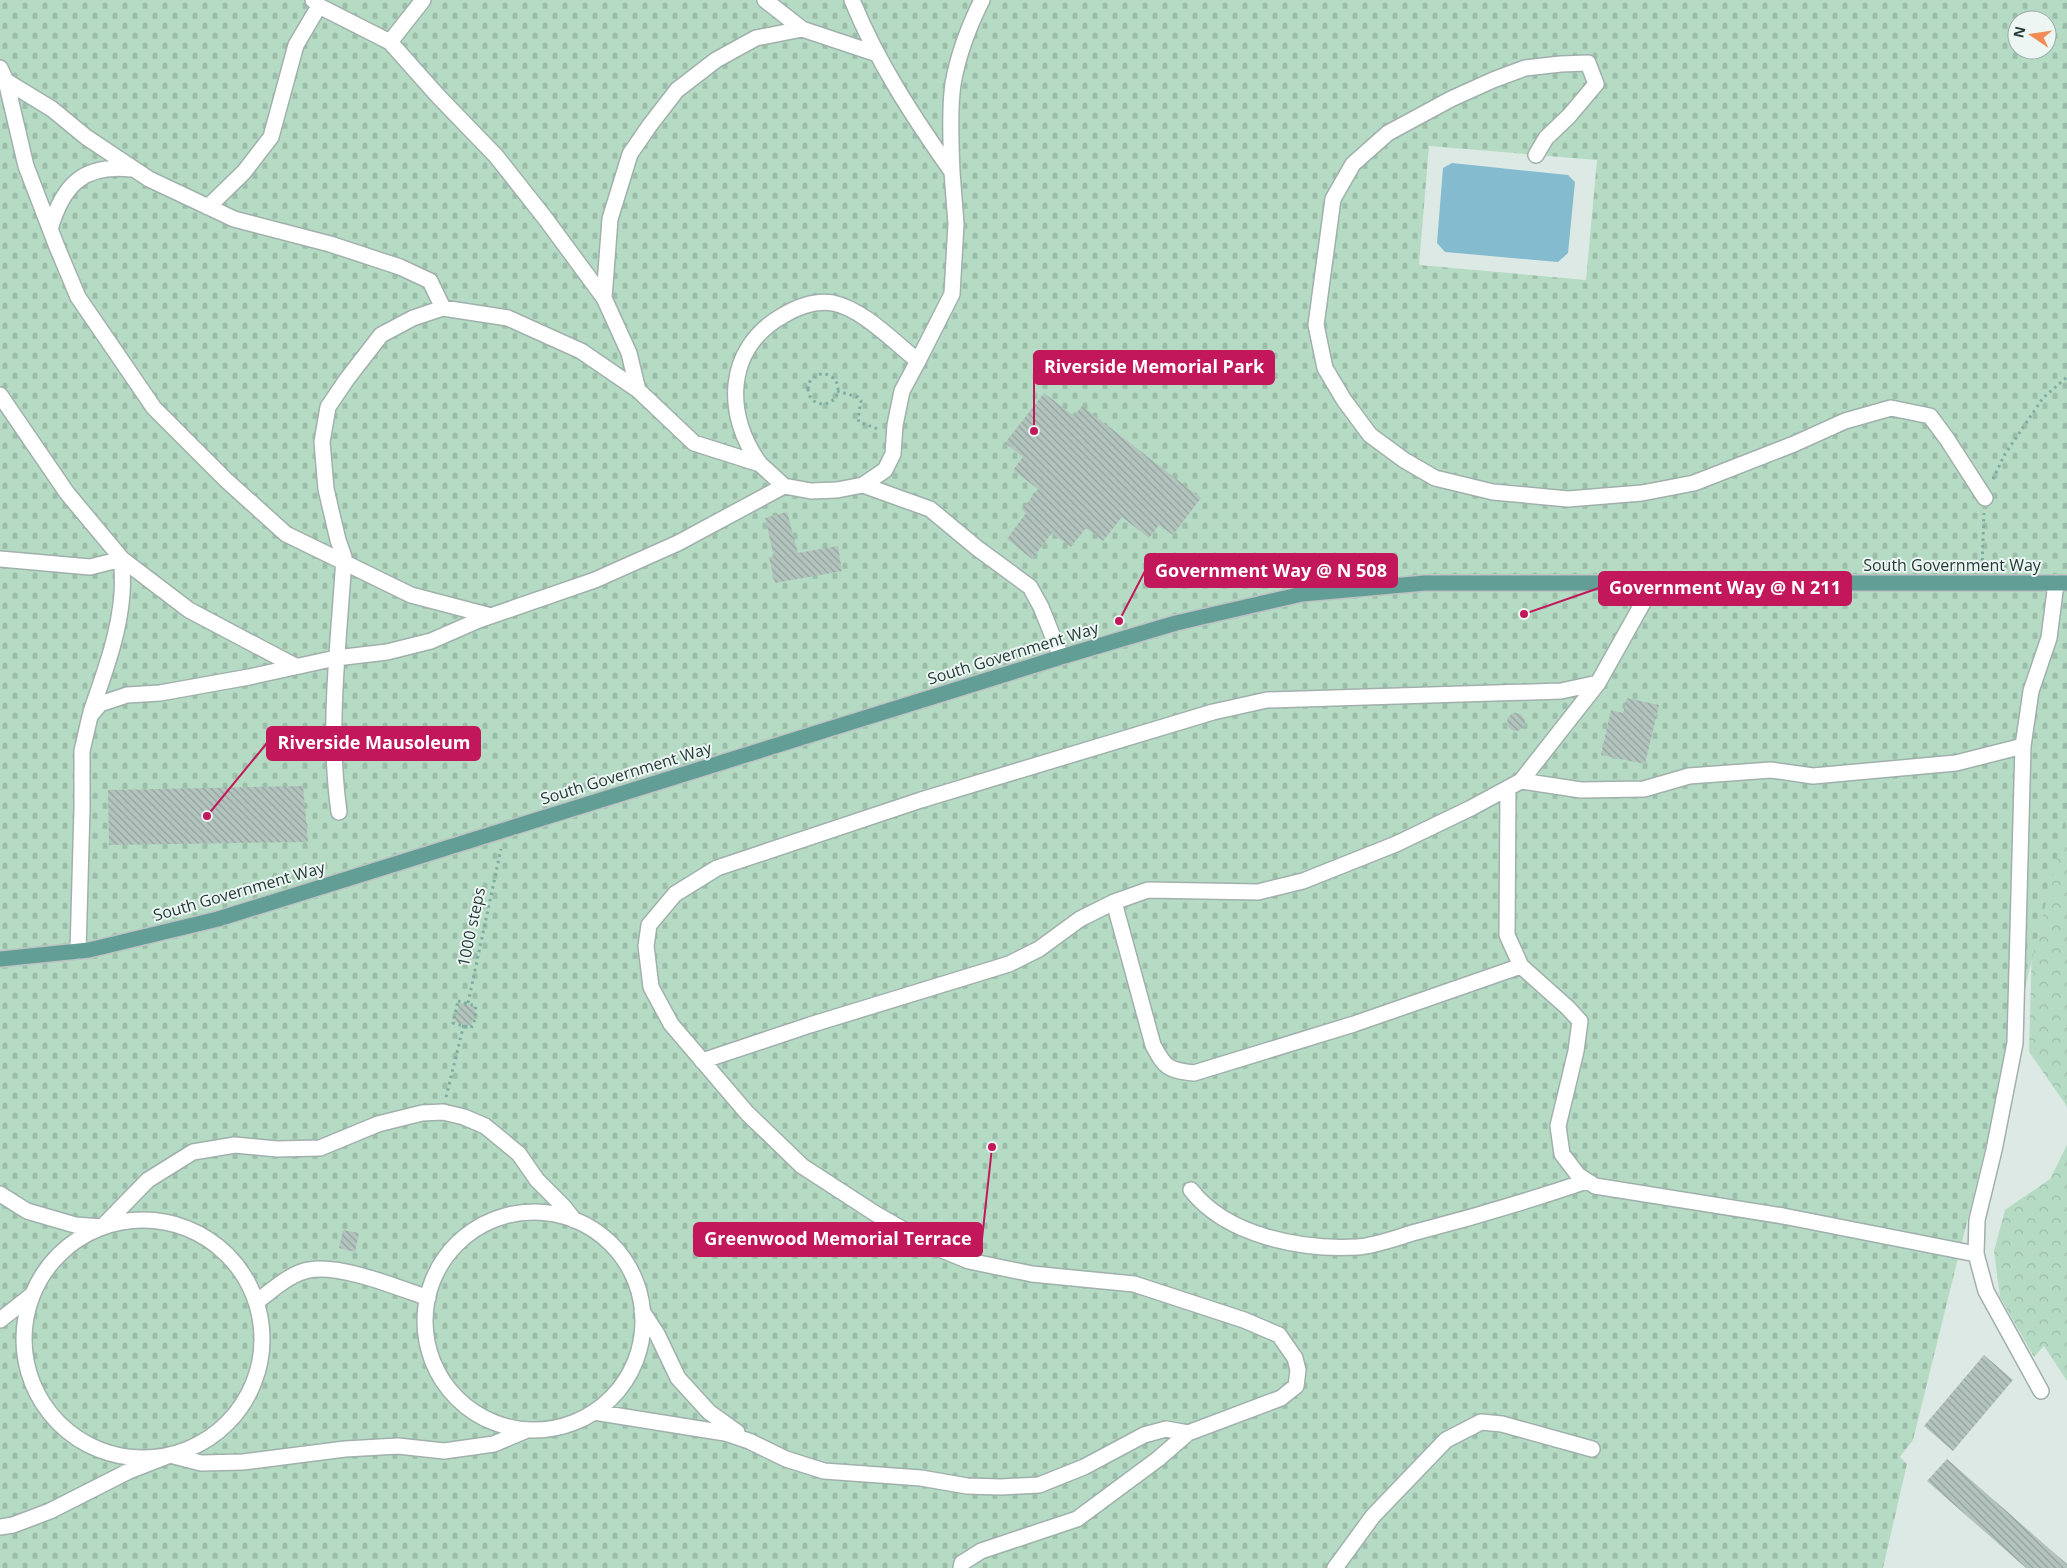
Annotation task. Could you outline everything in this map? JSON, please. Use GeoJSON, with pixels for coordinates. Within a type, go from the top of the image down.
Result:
{"type":"FeatureCollection","features":[{"type":"Feature","properties":{"kind":"main road","name":"South Government Way"},"geometry":{"type":"LineString","coordinates":[[0,958],[89,950],[218,919],[1061,657],[1176,623],[1302,594],[1426,582],[2062,583]]}},
{"type":"Feature","properties":{"kind":"lane"},"geometry":{"type":"LineString","coordinates":[[390,42],[423,0]]}},
{"type":"Feature","properties":{"kind":"lane"},"geometry":{"type":"LineString","coordinates":[[765,0],[802,29],[877,54]]}},
{"type":"Feature","properties":{"kind":"lane"},"geometry":{"type":"LineString","coordinates":[[852,0],[877,54],[898,92],[952,172]]}},
{"type":"Feature","properties":{"kind":"lane"},"geometry":{"type":"LineString","coordinates":[[918,361],[854,311],[832,303],[801,305],[772,322],[751,342],[739,367],[734,396],[738,422],[748,448],[760,464],[784,486],[811,491],[837,490],[863,485],[885,470],[893,454],[895,425],[902,391],[918,361],[952,294],[956,224],[951,144],[953,84],[971,22],[982,0]]}},
{"type":"Feature","properties":{"kind":"lane"},"geometry":{"type":"LineString","coordinates":[[208,208],[244,172],[271,137],[296,46],[316,3],[390,42],[432,90],[496,156],[604,298],[629,353],[638,390]]}},
{"type":"Feature","properties":{"kind":"lane"},"geometry":{"type":"LineString","coordinates":[[604,298],[610,219],[630,154],[650,125],[677,90],[716,60],[756,38],[802,29]]}},
{"type":"Feature","properties":{"kind":"lane"},"geometry":{"type":"LineString","coordinates":[[1536,155],[1546,138],[1569,116],[1596,84],[1588,64],[1561,64],[1525,68],[1493,80],[1451,99],[1388,133],[1353,164],[1333,199],[1316,325],[1325,368],[1344,400],[1370,436],[1404,460],[1436,478],[1493,492],[1568,499],[1642,493],[1694,482],[1794,444],[1845,421],[1891,408],[1930,416],[1985,498]]}},
{"type":"Feature","properties":{"kind":"lane"},"geometry":{"type":"LineString","coordinates":[[3,74],[52,109],[86,137],[149,179],[234,219],[330,244],[400,267],[430,281],[443,308]]}},
{"type":"Feature","properties":{"kind":"lane"},"geometry":{"type":"LineString","coordinates":[[3,74],[26,166],[78,297],[154,408],[226,480],[286,534],[344,564],[411,595],[491,616]]}},
{"type":"Feature","properties":{"kind":"lane"},"geometry":{"type":"LineString","coordinates":[[50,229],[57,204],[67,190],[81,178],[98,170],[114,167],[133,169]]}},
{"type":"Feature","properties":{"kind":"lane"},"geometry":{"type":"LineString","coordinates":[[339,812],[335,788],[333,726],[344,557],[326,489],[322,442],[328,408],[347,379],[381,335],[413,318],[443,308],[508,318],[581,350],[638,390],[694,443],[760,464]]}},
{"type":"Feature","properties":{"kind":"lane"},"geometry":{"type":"LineString","coordinates":[[0,395],[67,492],[122,559],[189,610],[295,666]]}},
{"type":"Feature","properties":{"kind":"lane"},"geometry":{"type":"LineString","coordinates":[[863,485],[930,509],[977,548],[1030,587],[1041,607],[1061,657]]}},
{"type":"Feature","properties":{"kind":"lane"},"geometry":{"type":"LineString","coordinates":[[90,716],[100,704],[127,695],[160,693],[249,677],[336,658],[387,652],[432,640],[491,616],[595,580],[678,543],[784,486]]}},
{"type":"Feature","properties":{"kind":"lane"},"geometry":{"type":"LineString","coordinates":[[0,559],[90,567],[122,559]]}},
{"type":"Feature","properties":{"kind":"lane"},"geometry":{"type":"LineString","coordinates":[[78,951],[82,751],[90,716],[107,666],[118,624],[122,593],[122,559]]}},
{"type":"Feature","properties":{"kind":"lane"},"geometry":{"type":"LineString","coordinates":[[702,1061],[819,1022],[1009,964],[1039,949],[1080,919],[1114,902],[1148,890],[1258,892],[1303,881],[1396,844],[1514,784],[1598,683],[1654,583]]}},
{"type":"Feature","properties":{"kind":"lane"},"geometry":{"type":"LineString","coordinates":[[2041,1392],[1986,1291],[1976,1254],[1977,1220],[1994,1150],[2015,1043],[2023,746],[2031,691],[2049,638],[2062,583]]}},
{"type":"Feature","properties":{"kind":"lane"},"geometry":{"type":"LineString","coordinates":[[961,1568],[962,1563],[981,1551],[1077,1519],[1158,1459],[1188,1433],[1281,1398],[1296,1386],[1298,1370],[1295,1358],[1278,1335],[1244,1320],[1134,1284],[1032,1274],[969,1261],[932,1246],[876,1214],[802,1166],[748,1113],[670,1024],[651,987],[646,946],[649,925],[675,894],[717,868],[931,797],[1213,712],[1267,700],[1561,691],[1598,683]]}},
{"type":"Feature","properties":{"kind":"lane"},"geometry":{"type":"LineString","coordinates":[[1514,784],[1581,790],[1644,788],[1690,776],[1771,770],[1813,776],[1956,763],[2023,746]]}},
{"type":"Feature","properties":{"kind":"lane"},"geometry":{"type":"LineString","coordinates":[[1514,784],[1507,935],[1521,966],[1580,1021],[1576,1051],[1558,1126],[1562,1154],[1578,1175],[1595,1186],[1783,1216],[1976,1254]]}},
{"type":"Feature","properties":{"kind":"lane"},"geometry":{"type":"LineString","coordinates":[[1114,902],[1153,1045],[1163,1064],[1178,1071],[1194,1072],[1354,1024],[1521,966]]}},
{"type":"Feature","properties":{"kind":"lane"},"geometry":{"type":"LineString","coordinates":[[527,1430],[494,1444],[444,1451],[398,1446],[345,1449],[243,1462],[209,1463],[201,1463],[170,1455],[141,1458],[113,1454],[84,1442],[56,1420],[39,1397],[29,1372],[25,1349],[26,1316],[32,1294],[41,1277],[58,1254],[102,1226],[148,1180],[193,1152],[235,1145],[277,1149],[320,1148],[378,1124],[422,1113],[443,1112],[464,1117],[485,1126],[519,1154],[537,1180],[574,1220]]}},
{"type":"Feature","properties":{"kind":"lane"},"geometry":{"type":"LineString","coordinates":[[1190,1190],[1202,1204],[1226,1221],[1254,1234],[1291,1242],[1332,1247],[1359,1247],[1491,1213],[1587,1181]]}},
{"type":"Feature","properties":{"kind":"lane"},"geometry":{"type":"LineString","coordinates":[[0,1194],[27,1211],[75,1225],[102,1226],[136,1220],[156,1220],[189,1229],[218,1246],[234,1261],[249,1283],[262,1328],[259,1364],[251,1389],[235,1414],[215,1434],[194,1446],[129,1471],[50,1511],[13,1525],[0,1527]]}},
{"type":"Feature","properties":{"kind":"lane"},"geometry":{"type":"LineString","coordinates":[[543,1212],[574,1220],[598,1233],[612,1246],[625,1261],[634,1278],[640,1296],[642,1311],[641,1342],[633,1367],[620,1389],[601,1408],[579,1421],[554,1429],[527,1430],[502,1426],[479,1416],[458,1400],[442,1380],[430,1356],[425,1331],[428,1298],[433,1280],[443,1262],[455,1247],[469,1234],[486,1223],[504,1216],[543,1212]]}},
{"type":"Feature","properties":{"kind":"lane"},"geometry":{"type":"LineString","coordinates":[[256,1302],[290,1278],[308,1270],[337,1270],[428,1298]]}},
{"type":"Feature","properties":{"kind":"lane"},"geometry":{"type":"LineString","coordinates":[[0,1320],[32,1294]]}},
{"type":"Feature","properties":{"kind":"lane"},"geometry":{"type":"LineString","coordinates":[[642,1311],[657,1334],[678,1378],[709,1412],[748,1441]]}},
{"type":"Feature","properties":{"kind":"lane"},"geometry":{"type":"LineString","coordinates":[[594,1412],[725,1432],[786,1459],[824,1471],[921,1478],[967,1486],[1039,1485],[1084,1467],[1144,1435],[1166,1429],[1188,1433]]}},
{"type":"Feature","properties":{"kind":"lane"},"geometry":{"type":"LineString","coordinates":[[1336,1568],[1374,1516],[1446,1440],[1481,1422],[1502,1424],[1592,1448]]}},
{"type":"Feature","properties":{"kind":"path"},"geometry":{"type":"LineString","coordinates":[[817,375],[828,375],[835,381],[837,391],[829,402],[820,404],[812,399],[808,386],[817,375]]}},
{"type":"Feature","properties":{"kind":"path"},"geometry":{"type":"LineString","coordinates":[[1980,583],[1984,548],[1985,498],[2005,454],[2043,398],[2067,378]]}},
{"type":"Feature","properties":{"kind":"path"},"geometry":{"type":"LineString","coordinates":[[837,391],[858,397],[861,401],[859,422],[865,426],[886,431],[893,454]]}},
{"type":"Feature","properties":{"kind":"path","name":"1000 steps"},"geometry":{"type":"LineString","coordinates":[[468,1003],[500,856]]}},
{"type":"Feature","properties":{"kind":"path"},"geometry":{"type":"LineString","coordinates":[[458,1001],[468,1003],[476,1006],[472,1027],[454,1024],[458,1001]]}},
{"type":"Feature","properties":{"kind":"path"},"geometry":{"type":"LineString","coordinates":[[443,1112],[463,1026]]}},
{"type":"Feature","properties":{"kind":"green space"},"geometry":{"type":"Polygon","coordinates":[[[0,0],[2067,0],[2067,818],[1913,1440],[1900,1457],[1907,1464],[1883,1568],[0,1568],[0,0]],[[1429,146],[1419,265],[1586,280],[1597,160],[1429,146]]]}},
{"type":"Feature","properties":{"kind":"green space"},"geometry":{"type":"Polygon","coordinates":[[[2067,604],[2067,1109],[2029,1052],[2038,722],[2067,604]]]}},
{"type":"Feature","properties":{"kind":"green space"},"geometry":{"type":"Polygon","coordinates":[[[2067,1145],[2067,1381],[2044,1346],[2034,1357],[2000,1297],[1994,1251],[2005,1210],[2050,1179],[2067,1145]]]}},
{"type":"Feature","properties":{"kind":"water"},"geometry":{"type":"Polygon","coordinates":[[[1452,163],[1568,175],[1575,182],[1568,253],[1558,262],[1445,252],[1437,243],[1443,168],[1452,163]]]}},
{"type":"Feature","properties":{"kind":"building"},"geometry":{"type":"Polygon","coordinates":[[[1044,393],[1074,416],[1082,406],[1201,498],[1173,535],[1159,525],[1149,538],[1122,517],[1103,541],[1086,528],[1071,547],[1052,533],[1032,559],[1007,539],[1026,513],[1022,510],[1038,489],[1013,470],[1023,457],[1005,443],[1044,393]]]}},
{"type":"Feature","properties":{"kind":"building"},"geometry":{"type":"Polygon","coordinates":[[[787,512],[798,553],[838,546],[842,571],[775,583],[769,557],[774,557],[765,518],[787,512]]]}},
{"type":"Feature","properties":{"kind":"building"},"geometry":{"type":"Polygon","coordinates":[[[1627,698],[1659,705],[1645,764],[1601,755],[1611,710],[1623,713],[1627,698]]]}},
{"type":"Feature","properties":{"kind":"building"},"geometry":{"type":"Polygon","coordinates":[[[1516,713],[1522,716],[1525,722],[1522,728],[1516,731],[1510,728],[1507,722],[1510,716],[1516,713]]]}},
{"type":"Feature","properties":{"kind":"building"},"geometry":{"type":"Polygon","coordinates":[[[303,786],[308,842],[109,845],[108,790],[303,786]]]}},
{"type":"Feature","properties":{"kind":"building"},"geometry":{"type":"Polygon","coordinates":[[[459,1003],[476,1007],[471,1026],[455,1022],[459,1003]]]}},
{"type":"Feature","properties":{"kind":"building"},"geometry":{"type":"Polygon","coordinates":[[[343,1230],[359,1233],[355,1252],[339,1248],[343,1230]]]}},
{"type":"Feature","properties":{"kind":"building"},"geometry":{"type":"Polygon","coordinates":[[[1984,1355],[2013,1380],[1953,1451],[1924,1426],[1984,1355]]]}},
{"type":"Feature","properties":{"kind":"building"},"geometry":{"type":"Polygon","coordinates":[[[1947,1459],[2067,1564],[2067,1568],[2026,1568],[1927,1481],[1947,1459]]]}},
{"type":"Feature","properties":{"kind":"place","name":"Riverside Memorial Park"},"geometry":{"type":"Point","coordinates":[1034,431]}},
{"type":"Feature","properties":{"kind":"place","name":"Government Way @ N 211"},"geometry":{"type":"Point","coordinates":[1524,614]}},
{"type":"Feature","properties":{"kind":"place","name":"Government Way @ N 508"},"geometry":{"type":"Point","coordinates":[1119,621]}},
{"type":"Feature","properties":{"kind":"place","name":"Riverside Mausoleum"},"geometry":{"type":"Point","coordinates":[207,816]}},
{"type":"Feature","properties":{"kind":"place","name":"Greenwood Memorial Terrace"},"geometry":{"type":"Point","coordinates":[992,1147]}}]}
